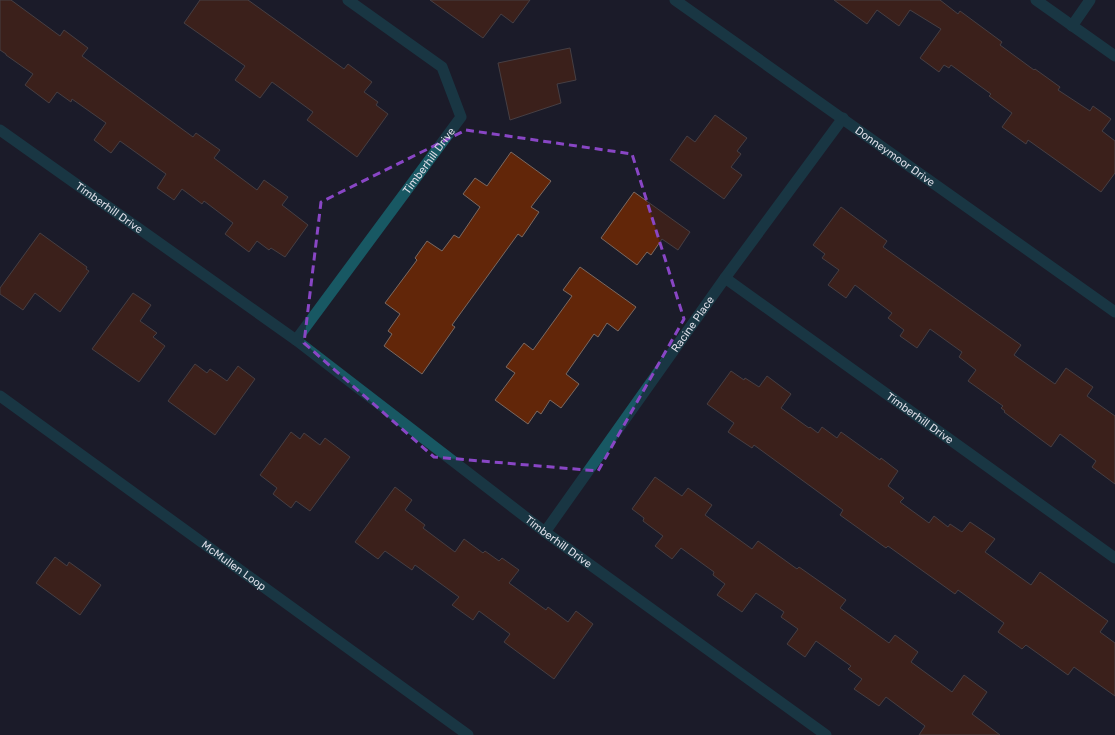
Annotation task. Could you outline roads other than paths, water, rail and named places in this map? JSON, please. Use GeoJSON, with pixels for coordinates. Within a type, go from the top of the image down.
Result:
{"type":"FeatureCollection","features":[{"type":"Feature","properties":{"kind":"street","name":"Timberhill Drive"},"geometry":{"type":"LineString","coordinates":[[296,340],[461,117],[442,67],[348,0]]}},
{"type":"Feature","properties":{"kind":"street","name":"Donneymoor Drive"},"geometry":{"type":"LineString","coordinates":[[675,0],[1115,312]]}},
{"type":"Feature","properties":{"kind":"street"},"geometry":{"type":"LineString","coordinates":[[1036,0],[1115,56]]}},
{"type":"Feature","properties":{"kind":"street"},"geometry":{"type":"LineString","coordinates":[[1072,26],[1090,0]]}},
{"type":"Feature","properties":{"kind":"street","name":"Racine Place"},"geometry":{"type":"LineString","coordinates":[[545,532],[725,278],[843,118]]}},
{"type":"Feature","properties":{"kind":"street","name":"Timberhill Drive"},"geometry":{"type":"LineString","coordinates":[[0,130],[296,340],[545,532],[826,735]]}},
{"type":"Feature","properties":{"kind":"street","name":"Timberhill Drive"},"geometry":{"type":"LineString","coordinates":[[725,278],[1115,558]]}},
{"type":"Feature","properties":{"kind":"street","name":"McMullen Loop"},"geometry":{"type":"LineString","coordinates":[[0,396],[468,735]]}}]}
